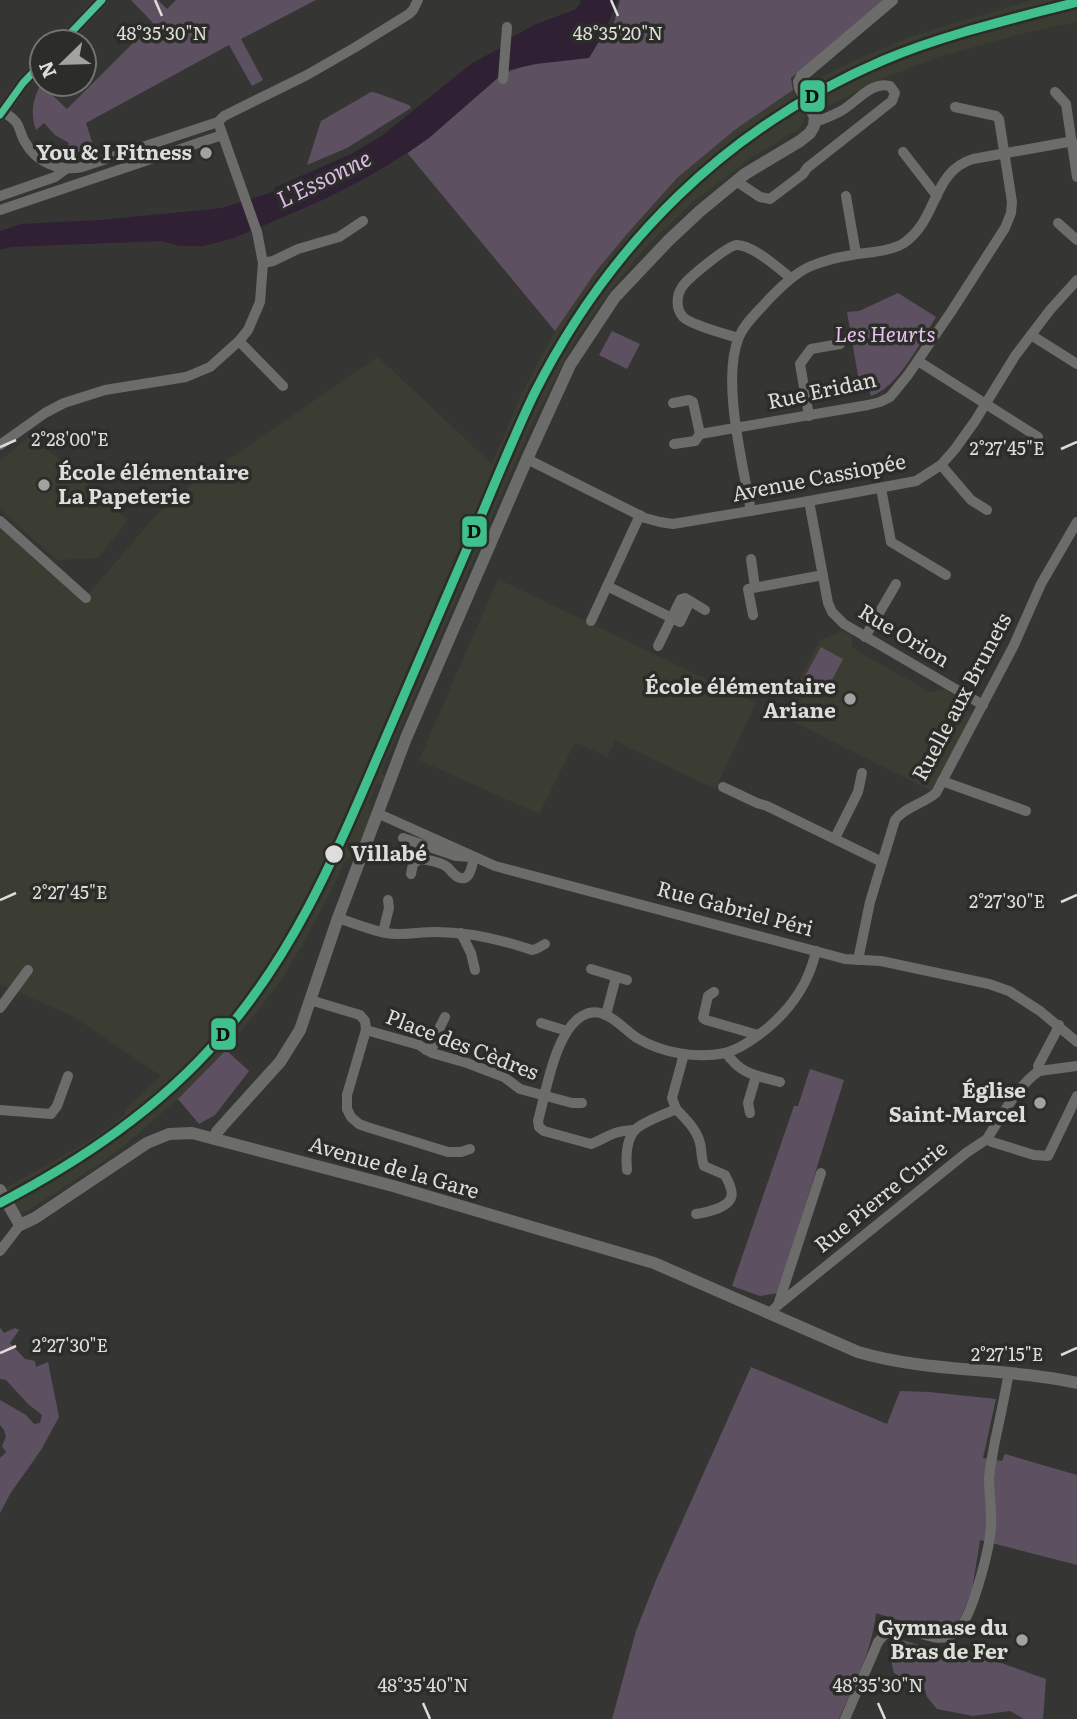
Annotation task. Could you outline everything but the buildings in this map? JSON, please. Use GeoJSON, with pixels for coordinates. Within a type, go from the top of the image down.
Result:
{"type":"FeatureCollection","features":[{"type":"Feature","properties":{"kind":"street"},"geometry":{"type":"LineString","coordinates":[[75,28],[102,0]]}},
{"type":"Feature","properties":{"kind":"street"},"geometry":{"type":"LineString","coordinates":[[0,196],[51,178],[66,169],[87,166],[218,122],[224,116],[350,51],[409,14],[418,0]]}},
{"type":"Feature","properties":{"kind":"street"},"geometry":{"type":"LineString","coordinates":[[215,1139],[217,1132],[289,1051],[300,1030],[338,918],[406,738],[570,365],[615,297],[669,240],[736,181],[806,138],[816,117],[800,88],[802,76],[892,0]]}},
{"type":"Feature","properties":{"kind":"street"},"geometry":{"type":"LineString","coordinates":[[503,79],[507,27]]}},
{"type":"Feature","properties":{"kind":"street"},"geometry":{"type":"LineString","coordinates":[[28,78],[1,113],[15,121],[27,145],[37,157],[66,169]]}},
{"type":"Feature","properties":{"kind":"street"},"geometry":{"type":"LineString","coordinates":[[736,181],[760,197],[774,197],[892,101],[895,93],[890,86],[879,85],[844,109],[815,122]]}},
{"type":"Feature","properties":{"kind":"street"},"geometry":{"type":"LineString","coordinates":[[1055,92],[1066,104],[1074,143],[1075,182]]}},
{"type":"Feature","properties":{"kind":"street","name":"Rue Eridan"},"geometry":{"type":"LineString","coordinates":[[674,444],[695,441],[700,434],[868,405],[885,400],[896,390],[951,312],[1009,220],[1012,202],[998,118],[955,107]]}},
{"type":"Feature","properties":{"kind":"street"},"geometry":{"type":"LineString","coordinates":[[0,445],[45,412],[64,403],[105,390],[186,377],[210,367],[248,330],[260,302],[264,263],[246,198],[218,122]]}},
{"type":"Feature","properties":{"kind":"street"},"geometry":{"type":"LineString","coordinates":[[0,210],[222,135]]}},
{"type":"Feature","properties":{"kind":"street"},"geometry":{"type":"LineString","coordinates":[[751,511],[732,379],[738,338],[746,325],[791,278],[811,266],[844,256],[887,249],[904,242],[923,225],[952,169],[959,164],[973,159],[1074,143]]}},
{"type":"Feature","properties":{"kind":"street"},"geometry":{"type":"LineString","coordinates":[[903,152],[937,196]]}},
{"type":"Feature","properties":{"kind":"street"},"geometry":{"type":"LineString","coordinates":[[846,196],[856,254]]}},
{"type":"Feature","properties":{"kind":"street"},"geometry":{"type":"LineString","coordinates":[[264,263],[339,237],[363,221]]}},
{"type":"Feature","properties":{"kind":"street"},"geometry":{"type":"LineString","coordinates":[[1058,223],[1077,240]]}},
{"type":"Feature","properties":{"kind":"street"},"geometry":{"type":"LineString","coordinates":[[738,338],[690,323],[682,316],[677,302],[682,287],[722,251],[735,245],[749,248],[791,278]]}},
{"type":"Feature","properties":{"kind":"street","name":"Avenue Cassiopée"},"geometry":{"type":"LineString","coordinates":[[527,459],[640,515],[673,524],[916,481],[941,465],[955,449],[1015,356],[1077,280]]}},
{"type":"Feature","properties":{"kind":"street"},"geometry":{"type":"LineString","coordinates":[[1031,335],[1077,364]]}},
{"type":"Feature","properties":{"kind":"street"},"geometry":{"type":"LineString","coordinates":[[239,341],[283,386]]}},
{"type":"Feature","properties":{"kind":"street"},"geometry":{"type":"LineString","coordinates":[[809,416],[800,364],[811,349],[840,344]]}},
{"type":"Feature","properties":{"kind":"street"},"geometry":{"type":"LineString","coordinates":[[918,360],[1038,438]]}},
{"type":"Feature","properties":{"kind":"street"},"geometry":{"type":"LineString","coordinates":[[673,403],[689,400],[693,402],[700,434]]}},
{"type":"Feature","properties":{"kind":"street"},"geometry":{"type":"LineString","coordinates":[[941,465],[971,500],[987,510]]}},
{"type":"Feature","properties":{"kind":"street"},"geometry":{"type":"LineString","coordinates":[[881,488],[891,542],[946,575]]}},
{"type":"Feature","properties":{"kind":"street","name":"Rue Orion"},"geometry":{"type":"LineString","coordinates":[[809,501],[832,612],[844,624],[865,637],[983,705]]}},
{"type":"Feature","properties":{"kind":"street"},"geometry":{"type":"LineString","coordinates":[[591,621],[640,515]]}},
{"type":"Feature","properties":{"kind":"street"},"geometry":{"type":"LineString","coordinates":[[0,522],[86,597]]}},
{"type":"Feature","properties":{"kind":"street","name":"Ruelle aux Brunets"},"geometry":{"type":"LineString","coordinates":[[858,960],[867,914],[895,820],[901,812],[936,793],[1014,645],[1041,584],[1077,522]]}},
{"type":"Feature","properties":{"kind":"street"},"geometry":{"type":"LineString","coordinates":[[751,559],[755,587]]}},
{"type":"Feature","properties":{"kind":"street"},"geometry":{"type":"LineString","coordinates":[[753,615],[748,589],[823,575]]}},
{"type":"Feature","properties":{"kind":"street"},"geometry":{"type":"LineString","coordinates":[[865,637],[895,584]]}},
{"type":"Feature","properties":{"kind":"street"},"geometry":{"type":"LineString","coordinates":[[607,586],[680,622],[690,601],[705,610]]}},
{"type":"Feature","properties":{"kind":"street"},"geometry":{"type":"LineString","coordinates":[[658,646],[671,618]]}},
{"type":"Feature","properties":{"kind":"street"},"geometry":{"type":"LineString","coordinates":[[835,838],[858,792],[862,773]]}},
{"type":"Feature","properties":{"kind":"street"},"geometry":{"type":"LineString","coordinates":[[942,781],[1026,811]]}},
{"type":"Feature","properties":{"kind":"street"},"geometry":{"type":"LineString","coordinates":[[723,787],[882,862]]}},
{"type":"Feature","properties":{"kind":"street","name":"Rue Gabriel Péri"},"geometry":{"type":"LineString","coordinates":[[377,813],[495,866],[845,959],[876,961],[989,984],[1019,997],[1059,1025],[1077,1042]]}},
{"type":"Feature","properties":{"kind":"street"},"geometry":{"type":"LineString","coordinates":[[403,838],[456,856],[474,858],[471,872],[464,879],[457,877],[445,865],[420,859],[413,864],[411,874]]}},
{"type":"Feature","properties":{"kind":"street"},"geometry":{"type":"LineString","coordinates":[[383,932],[389,908],[388,900]]}},
{"type":"Feature","properties":{"kind":"street"},"geometry":{"type":"LineString","coordinates":[[338,918],[383,932],[488,936],[532,950],[545,944]]}},
{"type":"Feature","properties":{"kind":"street"},"geometry":{"type":"LineString","coordinates":[[461,933],[471,953],[475,970]]}},
{"type":"Feature","properties":{"kind":"street"},"geometry":{"type":"LineString","coordinates":[[676,1109],[657,1116],[635,1130],[612,1132],[591,1144],[544,1131],[538,1121],[560,1043],[567,1031],[583,1016],[592,1013],[606,1015],[639,1039],[658,1048],[696,1055],[726,1053],[758,1035],[784,1014],[808,978],[816,951]]}},
{"type":"Feature","properties":{"kind":"street"},"geometry":{"type":"LineString","coordinates":[[591,969],[622,978],[606,1015]]}},
{"type":"Feature","properties":{"kind":"street"},"geometry":{"type":"LineString","coordinates":[[0,1008],[28,970]]}},
{"type":"Feature","properties":{"kind":"street"},"geometry":{"type":"LineString","coordinates":[[715,992],[708,996],[703,1018],[758,1035]]}},
{"type":"Feature","properties":{"kind":"street"},"geometry":{"type":"LineString","coordinates":[[310,1000],[360,1015],[365,1021],[366,1030],[347,1095],[347,1109],[351,1118],[367,1128],[448,1152],[470,1149]]}},
{"type":"Feature","properties":{"kind":"street"},"geometry":{"type":"LineString","coordinates":[[426,1050],[434,1045],[445,1017]]}},
{"type":"Feature","properties":{"kind":"street"},"geometry":{"type":"LineString","coordinates":[[541,1023],[567,1031]]}},
{"type":"Feature","properties":{"kind":"street"},"geometry":{"type":"LineString","coordinates":[[1059,1025],[1038,1066],[1039,1071],[1077,1066]]}},
{"type":"Feature","properties":{"kind":"street","name":"Place des Cèdres"},"geometry":{"type":"LineString","coordinates":[[366,1030],[419,1045],[432,1054],[504,1077],[520,1089],[572,1103],[582,1103]]}},
{"type":"Feature","properties":{"kind":"street"},"geometry":{"type":"LineString","coordinates":[[726,1053],[747,1073],[780,1082]]}},
{"type":"Feature","properties":{"kind":"street"},"geometry":{"type":"LineString","coordinates":[[684,1054],[672,1098],[676,1109],[699,1139],[703,1163],[725,1175],[732,1193],[732,1198],[726,1205],[696,1214]]}},
{"type":"Feature","properties":{"kind":"street","name":"Rue Pierre Curie"},"geometry":{"type":"LineString","coordinates":[[774,1309],[966,1153],[987,1139],[1023,1085],[1039,1071]]}},
{"type":"Feature","properties":{"kind":"street"},"geometry":{"type":"LineString","coordinates":[[0,1110],[51,1114],[57,1107],[68,1076]]}},
{"type":"Feature","properties":{"kind":"street"},"geometry":{"type":"LineString","coordinates":[[750,1114],[748,1103],[756,1076]]}},
{"type":"Feature","properties":{"kind":"street"},"geometry":{"type":"LineString","coordinates":[[987,1139],[1034,1155],[1048,1156],[1077,1096]]}},
{"type":"Feature","properties":{"kind":"street"},"geometry":{"type":"LineString","coordinates":[[627,1170],[627,1153],[635,1130]]}},
{"type":"Feature","properties":{"kind":"street","name":"Avenue de la Gare"},"geometry":{"type":"LineString","coordinates":[[20,1225],[35,1218],[155,1139],[169,1134],[192,1133],[393,1186],[654,1263],[774,1309],[858,1352],[877,1358],[1077,1382]]}},
{"type":"Feature","properties":{"kind":"street"},"geometry":{"type":"LineString","coordinates":[[774,1309],[821,1173]]}},
{"type":"Feature","properties":{"kind":"street"},"geometry":{"type":"LineString","coordinates":[[0,1251],[20,1225],[1,1192]]}},
{"type":"Feature","properties":{"kind":"street"},"geometry":{"type":"LineString","coordinates":[[845,1719],[875,1648],[885,1634],[900,1628],[942,1638],[956,1633],[963,1625],[977,1591],[991,1531],[989,1478],[1009,1372]]}},
{"type":"Feature","properties":{"kind":"shaded area"},"geometry":{"type":"Polygon","coordinates":[[[1032,0],[1077,0],[1077,22],[941,56],[882,79],[818,111],[806,85],[912,36],[1032,0]]]}},
{"type":"Feature","properties":{"kind":"shaded area"},"geometry":{"type":"Polygon","coordinates":[[[793,90],[806,117],[800,128],[748,160],[691,204],[646,247],[618,280],[575,340],[532,424],[381,773],[386,776],[382,785],[377,783],[369,803],[372,805],[369,812],[371,815],[356,853],[345,861],[303,943],[304,947],[301,947],[273,991],[226,1050],[178,1099],[117,1152],[20,1215],[5,1188],[95,1137],[124,1115],[126,1109],[161,1076],[74,1017],[0,984],[0,521],[86,597],[156,515],[188,487],[378,357],[492,464],[521,396],[555,331],[597,270],[677,178],[736,129],[793,90]]]}},
{"type":"Feature","properties":{"kind":"shaded area","name":"École élémentaire La Papeterie"},"geometry":{"type":"Polygon","coordinates":[[[31,435],[128,520],[98,558],[57,560],[0,509],[0,461],[31,435]]]}},
{"type":"Feature","properties":{"kind":"shaded area"},"geometry":{"type":"Polygon","coordinates":[[[498,579],[756,703],[715,789],[615,741],[607,757],[575,742],[539,814],[419,760],[498,579]]]}},
{"type":"Feature","properties":{"kind":"shaded area"},"geometry":{"type":"Polygon","coordinates":[[[842,631],[852,636],[852,647],[867,657],[931,692],[944,689],[965,701],[971,717],[931,791],[790,720],[804,694],[795,688],[820,640],[842,631]]]}},
{"type":"Feature","properties":{"kind":"green space"},"geometry":{"type":"Polygon","coordinates":[[[131,0],[158,0],[167,9],[176,0],[316,0],[241,39],[263,80],[252,86],[229,45],[86,123],[94,148],[65,153],[69,143],[55,135],[44,123],[36,130],[33,112],[35,98],[56,98],[67,109],[78,98],[98,98],[98,78],[153,23],[131,0]]]}},
{"type":"Feature","properties":{"kind":"green space"},"geometry":{"type":"Polygon","coordinates":[[[620,0],[883,0],[791,78],[793,90],[736,129],[677,178],[597,270],[555,331],[404,149],[486,79],[610,38],[620,0]]]}},
{"type":"Feature","properties":{"kind":"green space"},"geometry":{"type":"Polygon","coordinates":[[[371,92],[411,108],[347,148],[307,165],[321,121],[371,92]]]}},
{"type":"Feature","properties":{"kind":"green space","name":"Les Heurts"},"geometry":{"type":"Polygon","coordinates":[[[898,293],[936,317],[899,374],[890,384],[871,396],[868,386],[860,387],[847,312],[859,311],[898,293]]]}},
{"type":"Feature","properties":{"kind":"green space"},"geometry":{"type":"Polygon","coordinates":[[[612,331],[640,344],[627,369],[599,355],[612,331]]]}},
{"type":"Feature","properties":{"kind":"green space"},"geometry":{"type":"Polygon","coordinates":[[[821,647],[843,659],[823,697],[800,685],[821,647]]]}},
{"type":"Feature","properties":{"kind":"green space"},"geometry":{"type":"Polygon","coordinates":[[[226,1050],[249,1071],[215,1115],[199,1124],[178,1099],[226,1050]]]}},
{"type":"Feature","properties":{"kind":"green space"},"geometry":{"type":"Polygon","coordinates":[[[810,1069],[844,1080],[778,1293],[760,1296],[732,1286],[794,1106],[798,1106],[810,1069]]]}},
{"type":"Feature","properties":{"kind":"green space"},"geometry":{"type":"Polygon","coordinates":[[[0,1328],[4,1333],[15,1328],[19,1330],[10,1343],[25,1359],[35,1361],[36,1367],[48,1362],[59,1417],[0,1513],[0,1458],[6,1452],[2,1446],[6,1437],[0,1425],[0,1400],[26,1415],[34,1424],[40,1423],[42,1415],[6,1380],[0,1379],[0,1328]]]}},
{"type":"Feature","properties":{"kind":"green space"},"geometry":{"type":"Polygon","coordinates":[[[751,1367],[887,1424],[900,1391],[996,1399],[983,1458],[1002,1461],[1005,1454],[1077,1475],[1077,1565],[980,1540],[972,1591],[954,1627],[940,1633],[876,1613],[866,1654],[839,1719],[612,1719],[636,1631],[656,1580],[751,1367]]]}},
{"type":"Feature","properties":{"kind":"green space"},"geometry":{"type":"Polygon","coordinates":[[[899,1639],[943,1652],[960,1648],[1046,1679],[1043,1719],[1024,1719],[1010,1711],[973,1716],[937,1709],[925,1690],[894,1673],[891,1661],[899,1639]]]}},
{"type":"Feature","properties":{"kind":"water","name":"L'Essonne"},"geometry":{"type":"Polygon","coordinates":[[[581,0],[618,0],[604,33],[589,58],[507,70],[409,152],[327,198],[265,225],[231,239],[203,246],[180,246],[161,241],[11,247],[0,250],[0,231],[21,224],[100,220],[222,208],[275,191],[274,188],[353,153],[383,135],[472,63],[510,43],[510,38],[536,24],[574,10],[581,0]]]}},
{"type":"Feature","properties":{"kind":"transit line"},"geometry":{"type":"LineString","coordinates":[[75,28],[102,0]]}},
{"type":"Feature","properties":{"kind":"transit line","name":"D"},"geometry":{"type":"LineString","coordinates":[[0,1203],[89,1151],[171,1088],[219,1039],[271,971],[332,861],[534,394],[564,339],[637,240],[679,196],[724,155],[774,119],[827,87],[884,60],[931,42],[1077,2]]}},
{"type":"Feature","properties":{"kind":"transit line"},"geometry":{"type":"LineString","coordinates":[[0,115],[28,78]]}},
{"type":"Feature","properties":{"kind":"place","name":"You & I Fitness"},"geometry":{"type":"Point","coordinates":[206,153]}},
{"type":"Feature","properties":{"kind":"place","name":"École élémentaire La Papeterie"},"geometry":{"type":"Point","coordinates":[44,485]}},
{"type":"Feature","properties":{"kind":"place","name":"École élémentaire Ariane"},"geometry":{"type":"Point","coordinates":[850,699]}},
{"type":"Feature","properties":{"kind":"place","name":"Villabé"},"geometry":{"type":"Point","coordinates":[334,854]}},
{"type":"Feature","properties":{"kind":"place","name":"Église Saint-Marcel"},"geometry":{"type":"Point","coordinates":[1040,1103]}},
{"type":"Feature","properties":{"kind":"place","name":"Gymnase du Bras de Fer"},"geometry":{"type":"Point","coordinates":[1022,1640]}}]}
